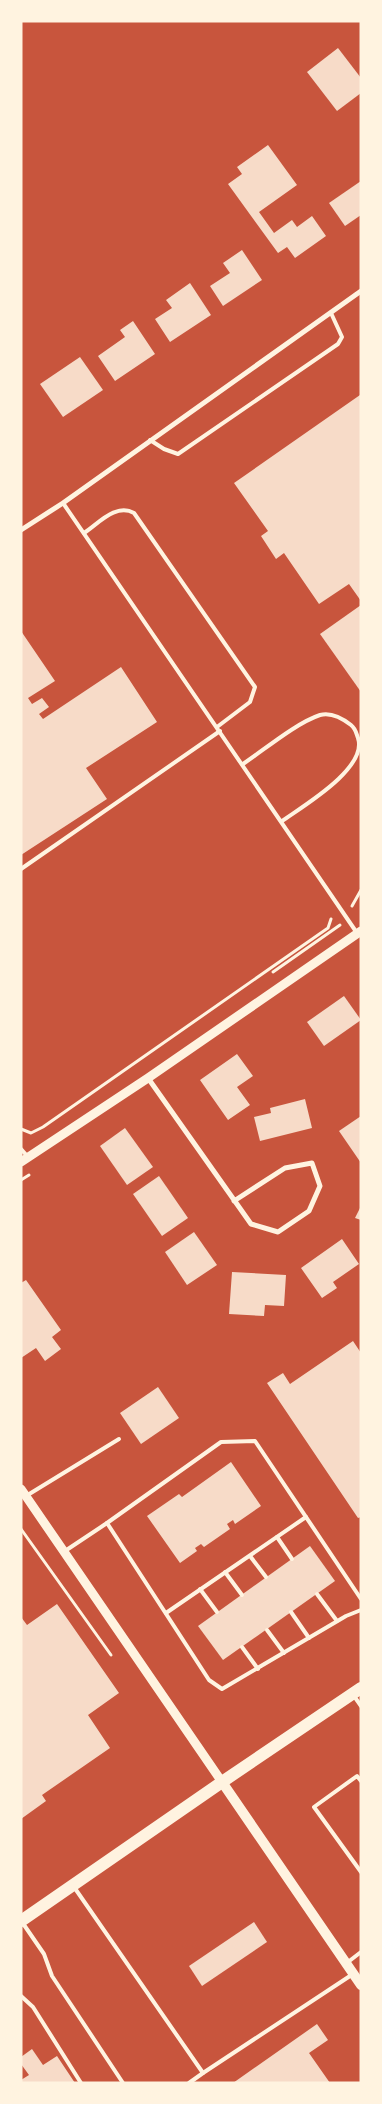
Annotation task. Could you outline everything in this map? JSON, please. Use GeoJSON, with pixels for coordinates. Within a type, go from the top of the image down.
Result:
{"type":"FeatureCollection","features":[{"type":"Feature","properties":{"kind":"main road"},"geometry":{"type":"LineString","coordinates":[[21,1921],[357,1691]]}},
{"type":"Feature","properties":{"kind":"main road"},"geometry":{"type":"LineString","coordinates":[[222,1782],[361,1985]]}},
{"type":"Feature","properties":{"kind":"street"},"geometry":{"type":"LineString","coordinates":[[21,530],[63,503],[361,291]]}},
{"type":"Feature","properties":{"kind":"street"},"geometry":{"type":"LineString","coordinates":[[24,1159],[148,1078],[359,932]]}},
{"type":"Feature","properties":{"kind":"street"},"geometry":{"type":"LineString","coordinates":[[148,1078],[234,1200],[251,1224],[278,1232],[309,1211],[320,1186],[312,1163],[285,1168],[234,1200]]}},
{"type":"Feature","properties":{"kind":"street"},"geometry":{"type":"LineString","coordinates":[[24,1493],[222,1782]]}},
{"type":"Feature","properties":{"kind":"lane"},"geometry":{"type":"LineString","coordinates":[[150,440],[164,449],[178,454],[338,344],[342,337],[331,313]]}},
{"type":"Feature","properties":{"kind":"lane"},"geometry":{"type":"LineString","coordinates":[[63,503],[359,932]]}},
{"type":"Feature","properties":{"kind":"lane"},"geometry":{"type":"LineString","coordinates":[[84,533],[117,510],[126,508],[134,513],[250,679],[255,687],[250,702],[217,726]]}},
{"type":"Feature","properties":{"kind":"lane"},"geometry":{"type":"LineString","coordinates":[[243,764],[305,722],[322,715],[340,717],[355,728],[360,743],[357,755],[349,768],[334,783],[282,821]]}},
{"type":"Feature","properties":{"kind":"lane"},"geometry":{"type":"LineString","coordinates":[[21,869],[220,731]]}},
{"type":"Feature","properties":{"kind":"lane"},"geometry":{"type":"LineString","coordinates":[[21,1149],[24,1159]]}},
{"type":"Feature","properties":{"kind":"lane"},"geometry":{"type":"LineString","coordinates":[[24,1493],[119,1439]]}},
{"type":"Feature","properties":{"kind":"lane"},"geometry":{"type":"LineString","coordinates":[[64,1551],[107,1523],[221,1442],[255,1441],[361,1599]]}},
{"type":"Feature","properties":{"kind":"lane"},"geometry":{"type":"LineString","coordinates":[[166,1613],[306,1517]]}},
{"type":"Feature","properties":{"kind":"lane"},"geometry":{"type":"LineString","coordinates":[[107,1523],[210,1680],[222,1689],[361,1610]]}},
{"type":"Feature","properties":{"kind":"lane"},"geometry":{"type":"LineString","coordinates":[[277,1537],[292,1559]]}},
{"type":"Feature","properties":{"kind":"lane"},"geometry":{"type":"LineString","coordinates":[[250,1556],[266,1577]]}},
{"type":"Feature","properties":{"kind":"lane"},"geometry":{"type":"LineString","coordinates":[[225,1572],[242,1595]]}},
{"type":"Feature","properties":{"kind":"lane"},"geometry":{"type":"LineString","coordinates":[[200,1589],[217,1612]]}},
{"type":"Feature","properties":{"kind":"lane"},"geometry":{"type":"LineString","coordinates":[[317,1594],[337,1622]]}},
{"type":"Feature","properties":{"kind":"lane"},"geometry":{"type":"LineString","coordinates":[[291,1612],[309,1638]]}},
{"type":"Feature","properties":{"kind":"lane"},"geometry":{"type":"LineString","coordinates":[[267,1630],[284,1653]]}},
{"type":"Feature","properties":{"kind":"lane"},"geometry":{"type":"LineString","coordinates":[[242,1647],[258,1669]]}},
{"type":"Feature","properties":{"kind":"lane"},"geometry":{"type":"LineString","coordinates":[[357,1691],[361,1706]]}},
{"type":"Feature","properties":{"kind":"lane"},"geometry":{"type":"LineString","coordinates":[[361,1781],[357,1776],[314,1807],[361,1872]]}},
{"type":"Feature","properties":{"kind":"lane"},"geometry":{"type":"LineString","coordinates":[[73,1885],[203,2073]]}},
{"type":"Feature","properties":{"kind":"lane"},"geometry":{"type":"LineString","coordinates":[[21,1921],[44,1954],[52,1976],[123,2083]]}},
{"type":"Feature","properties":{"kind":"lane"},"geometry":{"type":"LineString","coordinates":[[346,1963],[361,1952]]}},
{"type":"Feature","properties":{"kind":"lane"},"geometry":{"type":"LineString","coordinates":[[189,2083],[354,1974]]}},
{"type":"Feature","properties":{"kind":"lane"},"geometry":{"type":"LineString","coordinates":[[21,1996],[33,2007],[81,2083]]}},
{"type":"Feature","properties":{"kind":"path"},"geometry":{"type":"LineString","coordinates":[[352,903],[361,890]]}},
{"type":"Feature","properties":{"kind":"path"},"geometry":{"type":"LineString","coordinates":[[21,1129],[31,1133],[43,1127],[328,928],[330,919]]}},
{"type":"Feature","properties":{"kind":"path"},"geometry":{"type":"LineString","coordinates":[[21,1180],[29,1175]]}},
{"type":"Feature","properties":{"kind":"path"},"geometry":{"type":"LineString","coordinates":[[21,1529],[111,1654]]}},
{"type":"Feature","properties":{"kind":"building"},"geometry":{"type":"Polygon","coordinates":[[[338,48],[361,78],[361,93],[337,111],[307,72],[338,48]]]}},
{"type":"Feature","properties":{"kind":"building"},"geometry":{"type":"Polygon","coordinates":[[[268,145],[297,185],[259,212],[274,233],[292,220],[297,227],[312,216],[326,236],[295,258],[287,247],[278,253],[228,184],[242,174],[237,167],[268,145]]]}},
{"type":"Feature","properties":{"kind":"building"},"geometry":{"type":"Polygon","coordinates":[[[361,181],[361,215],[345,226],[329,203],[361,181]]]}},
{"type":"Feature","properties":{"kind":"building"},"geometry":{"type":"Polygon","coordinates":[[[242,250],[262,280],[223,306],[210,286],[230,273],[223,263],[242,250]]]}},
{"type":"Feature","properties":{"kind":"building"},"geometry":{"type":"Polygon","coordinates":[[[190,283],[211,315],[170,342],[155,319],[172,308],[166,300],[190,283]]]}},
{"type":"Feature","properties":{"kind":"building"},"geometry":{"type":"Polygon","coordinates":[[[133,321],[155,354],[115,381],[98,356],[125,337],[120,330],[133,321]]]}},
{"type":"Feature","properties":{"kind":"building"},"geometry":{"type":"Polygon","coordinates":[[[80,357],[103,390],[63,417],[40,384],[80,357]]]}},
{"type":"Feature","properties":{"kind":"building"},"geometry":{"type":"Polygon","coordinates":[[[360,395],[361,601],[349,584],[319,604],[284,553],[276,559],[261,536],[268,531],[234,483],[360,395]]]}},
{"type":"Feature","properties":{"kind":"building"},"geometry":{"type":"Polygon","coordinates":[[[361,605],[361,692],[320,634],[361,605]]]}},
{"type":"Feature","properties":{"kind":"building"},"geometry":{"type":"Polygon","coordinates":[[[21,631],[55,681],[28,698],[32,704],[42,698],[49,707],[39,714],[43,719],[121,667],[157,722],[86,768],[107,799],[21,855],[21,631]]]}},
{"type":"Feature","properties":{"kind":"building"},"geometry":{"type":"Polygon","coordinates":[[[344,996],[361,1020],[324,1046],[307,1022],[344,996]]]}},
{"type":"Feature","properties":{"kind":"building"},"geometry":{"type":"Polygon","coordinates":[[[237,1054],[253,1076],[237,1087],[250,1105],[228,1120],[200,1080],[237,1054]]]}},
{"type":"Feature","properties":{"kind":"building"},"geometry":{"type":"Polygon","coordinates":[[[305,1099],[312,1128],[260,1141],[254,1117],[271,1113],[270,1108],[305,1099]]]}},
{"type":"Feature","properties":{"kind":"building"},"geometry":{"type":"Polygon","coordinates":[[[361,1116],[361,1163],[339,1131],[361,1116]]]}},
{"type":"Feature","properties":{"kind":"building"},"geometry":{"type":"Polygon","coordinates":[[[125,1128],[153,1167],[127,1185],[100,1146],[125,1128]]]}},
{"type":"Feature","properties":{"kind":"building"},"geometry":{"type":"Polygon","coordinates":[[[159,1176],[188,1218],[162,1236],[133,1194],[159,1176]]]}},
{"type":"Feature","properties":{"kind":"building"},"geometry":{"type":"Polygon","coordinates":[[[361,1206],[361,1220],[355,1218],[361,1206]]]}},
{"type":"Feature","properties":{"kind":"building"},"geometry":{"type":"Polygon","coordinates":[[[194,1232],[217,1265],[187,1285],[165,1252],[194,1232]]]}},
{"type":"Feature","properties":{"kind":"building"},"geometry":{"type":"Polygon","coordinates":[[[342,1239],[359,1264],[333,1282],[337,1288],[322,1298],[301,1268],[342,1239]]]}},
{"type":"Feature","properties":{"kind":"building"},"geometry":{"type":"Polygon","coordinates":[[[232,1272],[286,1275],[284,1306],[265,1305],[264,1316],[229,1314],[232,1272]]]}},
{"type":"Feature","properties":{"kind":"building"},"geometry":{"type":"Polygon","coordinates":[[[26,1280],[61,1330],[52,1337],[61,1349],[45,1361],[36,1348],[21,1358],[21,1283],[26,1280]]]}},
{"type":"Feature","properties":{"kind":"building"},"geometry":{"type":"Polygon","coordinates":[[[353,1341],[361,1353],[361,1517],[358,1518],[267,1383],[283,1373],[290,1384],[353,1341]]]}},
{"type":"Feature","properties":{"kind":"building"},"geometry":{"type":"Polygon","coordinates":[[[158,1387],[179,1418],[141,1444],[120,1413],[158,1387]]]}},
{"type":"Feature","properties":{"kind":"building"},"geometry":{"type":"Polygon","coordinates":[[[231,1462],[261,1506],[235,1524],[233,1520],[227,1524],[230,1529],[204,1547],[201,1544],[195,1548],[197,1551],[180,1563],[147,1516],[179,1494],[182,1497],[231,1462]]]}},
{"type":"Feature","properties":{"kind":"building"},"geometry":{"type":"Polygon","coordinates":[[[310,1546],[335,1581],[223,1660],[198,1626],[310,1546]]]}},
{"type":"Feature","properties":{"kind":"building"},"geometry":{"type":"Polygon","coordinates":[[[57,1604],[119,1693],[88,1715],[110,1748],[42,1795],[46,1801],[21,1819],[21,1617],[27,1625],[57,1604]]]}},
{"type":"Feature","properties":{"kind":"building"},"geometry":{"type":"Polygon","coordinates":[[[254,1922],[267,1942],[202,1986],[189,1966],[254,1922]]]}},
{"type":"Feature","properties":{"kind":"building"},"geometry":{"type":"Polygon","coordinates":[[[317,2024],[328,2040],[309,2053],[330,2083],[233,2083],[317,2024]]]}},
{"type":"Feature","properties":{"kind":"building"},"geometry":{"type":"Polygon","coordinates":[[[32,2049],[43,2065],[57,2056],[75,2083],[21,2083],[21,2080],[29,2075],[21,2064],[21,2057],[32,2049]]]}}]}
